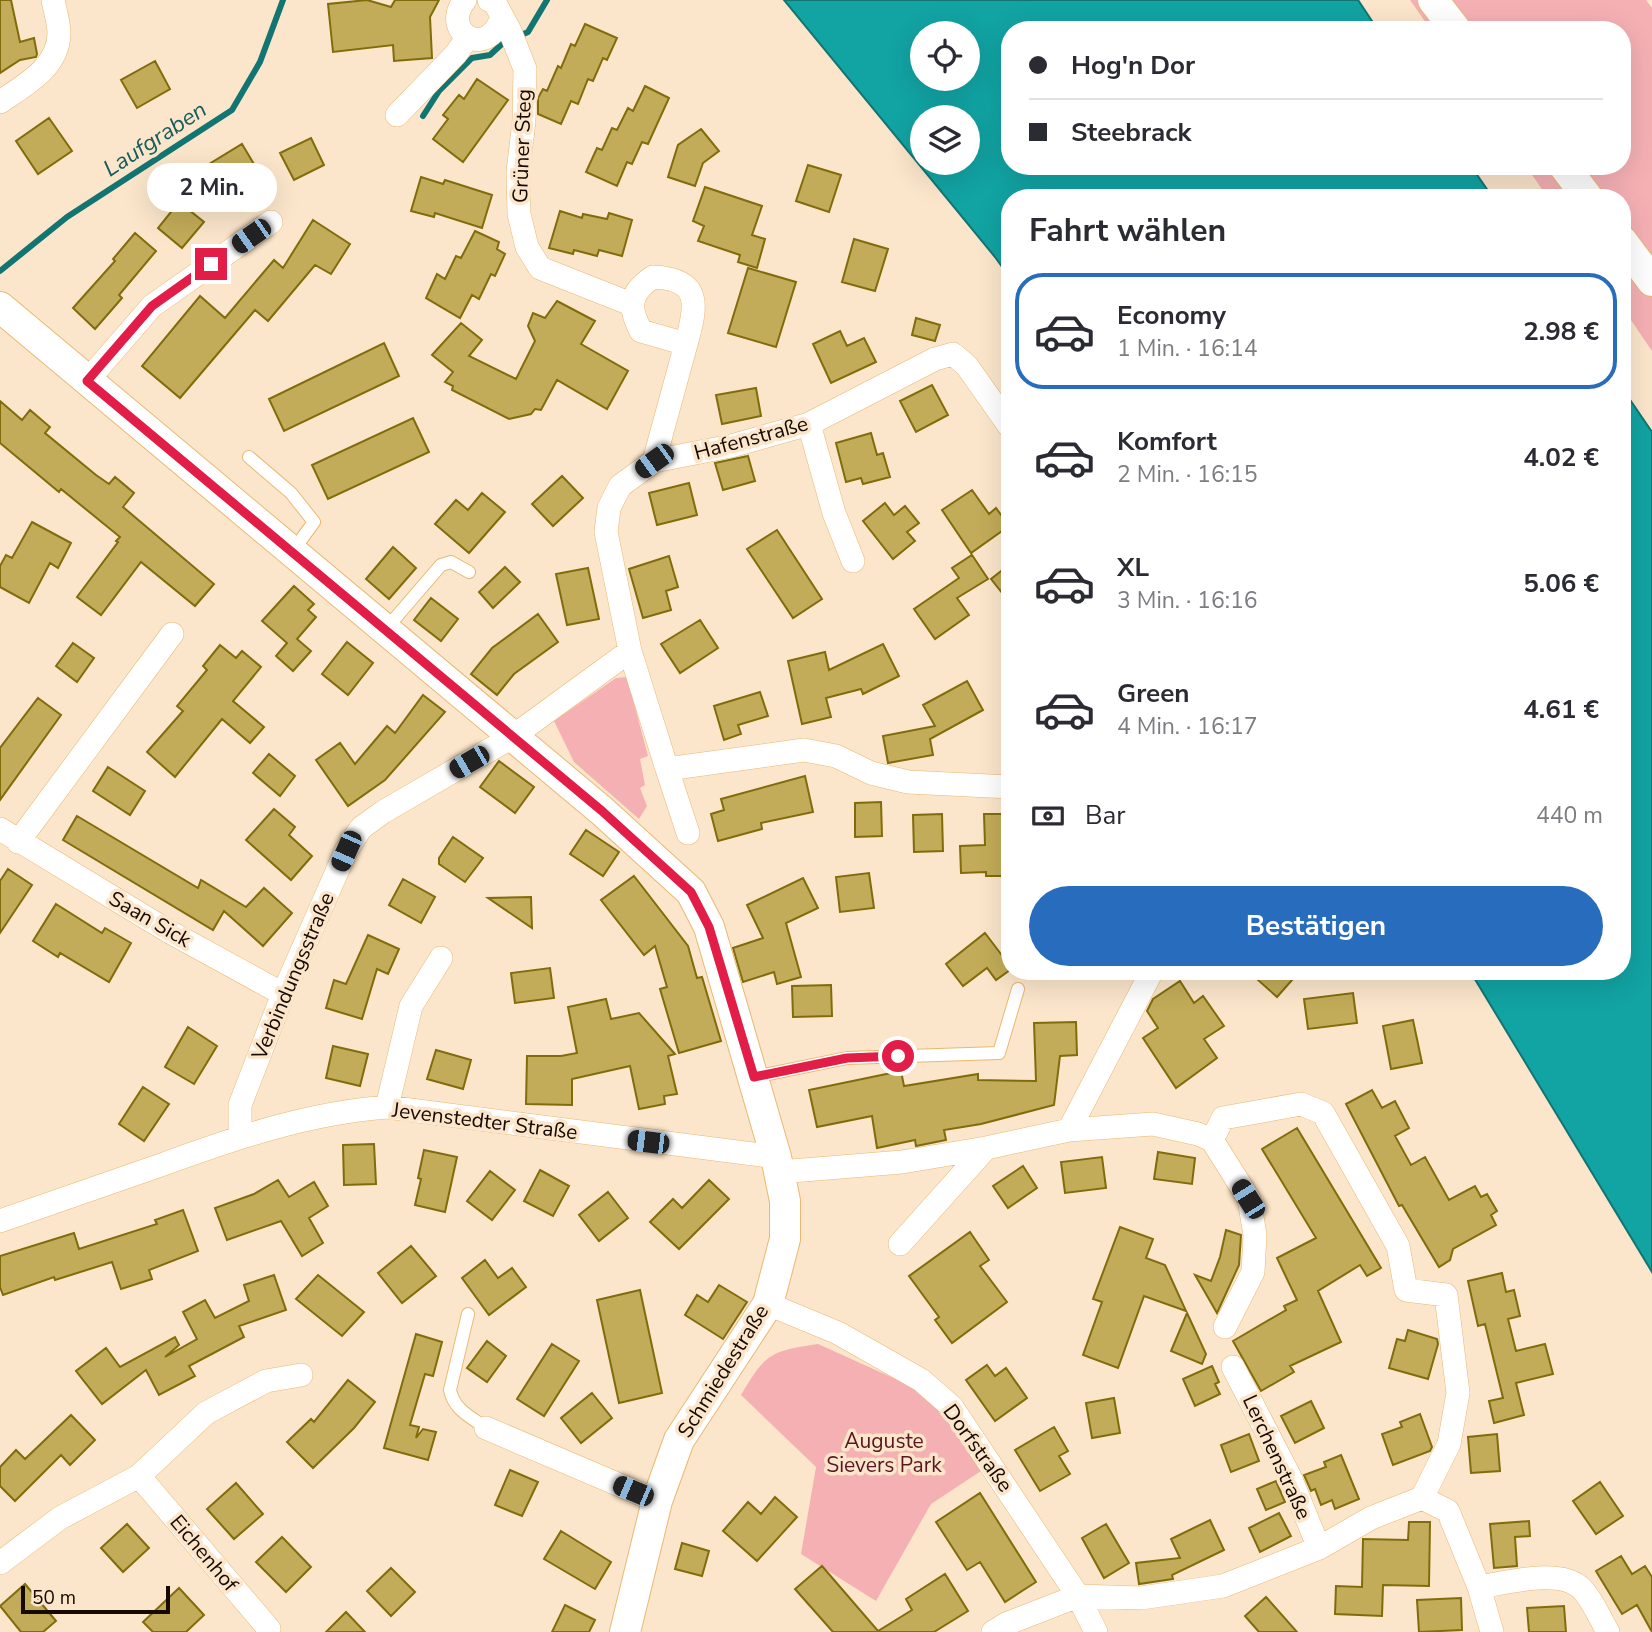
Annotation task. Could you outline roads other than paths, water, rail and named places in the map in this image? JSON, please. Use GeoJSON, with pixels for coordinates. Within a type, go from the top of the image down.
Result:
{"type":"FeatureCollection","features":[{"type":"Feature","properties":{"kind":"street"},"geometry":{"type":"LineString","coordinates":[[0,102],[39,76],[54,56],[59,34],[53,0]]}},
{"type":"Feature","properties":{"kind":"street"},"geometry":{"type":"LineString","coordinates":[[397,115],[456,54],[467,38],[457,22],[459,8],[465,0]]}},
{"type":"Feature","properties":{"kind":"street"},"geometry":{"type":"LineString","coordinates":[[1433,0],[1449,21]]}},
{"type":"Feature","properties":{"kind":"street","name":"Grüner Steg"},"geometry":{"type":"LineString","coordinates":[[467,38],[479,40],[492,36],[505,24],[524,69],[524,121],[518,172],[520,214],[527,247],[540,268],[631,304]]}},
{"type":"Feature","properties":{"kind":"street"},"geometry":{"type":"LineString","coordinates":[[87,381],[152,306],[271,222]]}},
{"type":"Feature","properties":{"kind":"street"},"geometry":{"type":"LineString","coordinates":[[1631,254],[1652,281]]}},
{"type":"Feature","properties":{"kind":"street"},"geometry":{"type":"LineString","coordinates":[[654,461],[691,326],[694,300],[690,290],[682,282],[653,277],[636,292],[631,304],[634,319],[641,331],[686,344]]}},
{"type":"Feature","properties":{"kind":"street"},"geometry":{"type":"LineString","coordinates":[[0,307],[602,811],[691,892],[709,927],[777,1164]]}},
{"type":"Feature","properties":{"kind":"street","name":"Hafenstraße"},"geometry":{"type":"LineString","coordinates":[[688,832],[630,651],[606,532],[608,508],[620,486],[654,461],[732,446],[809,424],[935,359],[953,354],[967,366],[1001,414]]}},
{"type":"Feature","properties":{"kind":"street"},"geometry":{"type":"LineString","coordinates":[[809,424],[834,513],[853,561]]}},
{"type":"Feature","properties":{"kind":"street","name":"Saan Sick"},"geometry":{"type":"LineString","coordinates":[[172,634],[9,835],[168,931],[283,994]]}},
{"type":"Feature","properties":{"kind":"street"},"geometry":{"type":"LineString","coordinates":[[512,737],[630,651]]}},
{"type":"Feature","properties":{"kind":"street","name":"Verbindungsstraße"},"geometry":{"type":"LineString","coordinates":[[240,1136],[240,1105],[283,994],[346,851],[361,828],[383,812],[512,737]]}},
{"type":"Feature","properties":{"kind":"street"},"geometry":{"type":"LineString","coordinates":[[667,769],[804,750],[836,756],[871,773],[908,782],[1001,787]]}},
{"type":"Feature","properties":{"kind":"street"},"geometry":{"type":"LineString","coordinates":[[387,1107],[411,1006],[441,957]]}},
{"type":"Feature","properties":{"kind":"street"},"geometry":{"type":"LineString","coordinates":[[1069,1130],[1147,980]]}},
{"type":"Feature","properties":{"kind":"street"},"geometry":{"type":"LineString","coordinates":[[993,1632],[1006,1624],[1078,1596],[1141,1598],[1223,1586],[1318,1548],[1371,1518],[1422,1498],[1449,1444],[1458,1393],[1446,1295],[1406,1290],[1398,1247],[1323,1113],[1301,1104],[1223,1118],[1212,1140],[1248,1199],[1255,1235],[1253,1272],[1225,1327]]}},
{"type":"Feature","properties":{"kind":"street","name":"Jevenstedter Straße"},"geometry":{"type":"LineString","coordinates":[[0,1221],[240,1136],[311,1118],[387,1107],[777,1164],[902,1162],[1069,1130],[1153,1124],[1198,1134],[1212,1140]]}},
{"type":"Feature","properties":{"kind":"street"},"geometry":{"type":"LineString","coordinates":[[901,1244],[986,1148]]}},
{"type":"Feature","properties":{"kind":"street","name":"Schmiedestraße"},"geometry":{"type":"LineString","coordinates":[[625,1632],[657,1501],[678,1440],[768,1304],[785,1239],[785,1201],[777,1164]]}},
{"type":"Feature","properties":{"kind":"street","name":"Dorfstraße"},"geometry":{"type":"LineString","coordinates":[[768,1304],[838,1333],[920,1380],[952,1407],[1078,1596],[1096,1632]]}},
{"type":"Feature","properties":{"kind":"street","name":"Lerchenstraße"},"geometry":{"type":"LineString","coordinates":[[1233,1367],[1290,1477],[1318,1548]]}},
{"type":"Feature","properties":{"kind":"street"},"geometry":{"type":"LineString","coordinates":[[0,1563],[60,1518],[139,1476],[206,1413],[266,1381],[301,1375]]}},
{"type":"Feature","properties":{"kind":"street"},"geometry":{"type":"LineString","coordinates":[[486,1428],[657,1501]]}},
{"type":"Feature","properties":{"kind":"street","name":"Eichenhof"},"geometry":{"type":"LineString","coordinates":[[139,1476],[269,1629]]}},
{"type":"Feature","properties":{"kind":"street"},"geometry":{"type":"LineString","coordinates":[[1422,1498],[1448,1511],[1479,1587],[1492,1632]]}},
{"type":"Feature","properties":{"kind":"street"},"geometry":{"type":"LineString","coordinates":[[1479,1587],[1552,1577],[1579,1586],[1608,1632]]}},
{"type":"Feature","properties":{"kind":"lane"},"geometry":{"type":"LineString","coordinates":[[249,457],[291,493],[314,523],[291,552]]}},
{"type":"Feature","properties":{"kind":"lane"},"geometry":{"type":"LineString","coordinates":[[385,630],[441,565],[451,562],[469,572]]}},
{"type":"Feature","properties":{"kind":"lane"},"geometry":{"type":"LineString","coordinates":[[754,1077],[847,1058],[999,1053],[1018,989]]}},
{"type":"Feature","properties":{"kind":"lane"},"geometry":{"type":"LineString","coordinates":[[468,1314],[450,1390],[453,1401],[460,1410],[486,1428]]}},
{"type":"Feature","properties":{"kind":"water"},"geometry":{"type":"Polygon","coordinates":[[[784,0],[1358,0],[1372,21],[1001,21],[1001,175],[1477,175],[1487,189],[1001,189],[1001,265],[928,175],[980,175],[980,105],[910,105],[910,153],[784,0]]]}},
{"type":"Feature","properties":{"kind":"water"},"geometry":{"type":"Polygon","coordinates":[[[1631,401],[1652,432],[1652,1272],[1475,980],[1631,980],[1631,401]]]}},
{"type":"Feature","properties":{"kind":"waterway","name":"Laufgraben"},"geometry":{"type":"LineString","coordinates":[[0,271],[67,217],[232,110],[260,62],[283,0]]}},
{"type":"Feature","properties":{"kind":"waterway"},"geometry":{"type":"LineString","coordinates":[[423,116],[439,91],[472,58],[490,55],[503,43],[528,32],[547,0]]}},
{"type":"Feature","properties":{"kind":"park label","name":"Auguste Sievers Park"},"geometry":{"type":"Point","coordinates":[884,1453]}}]}
